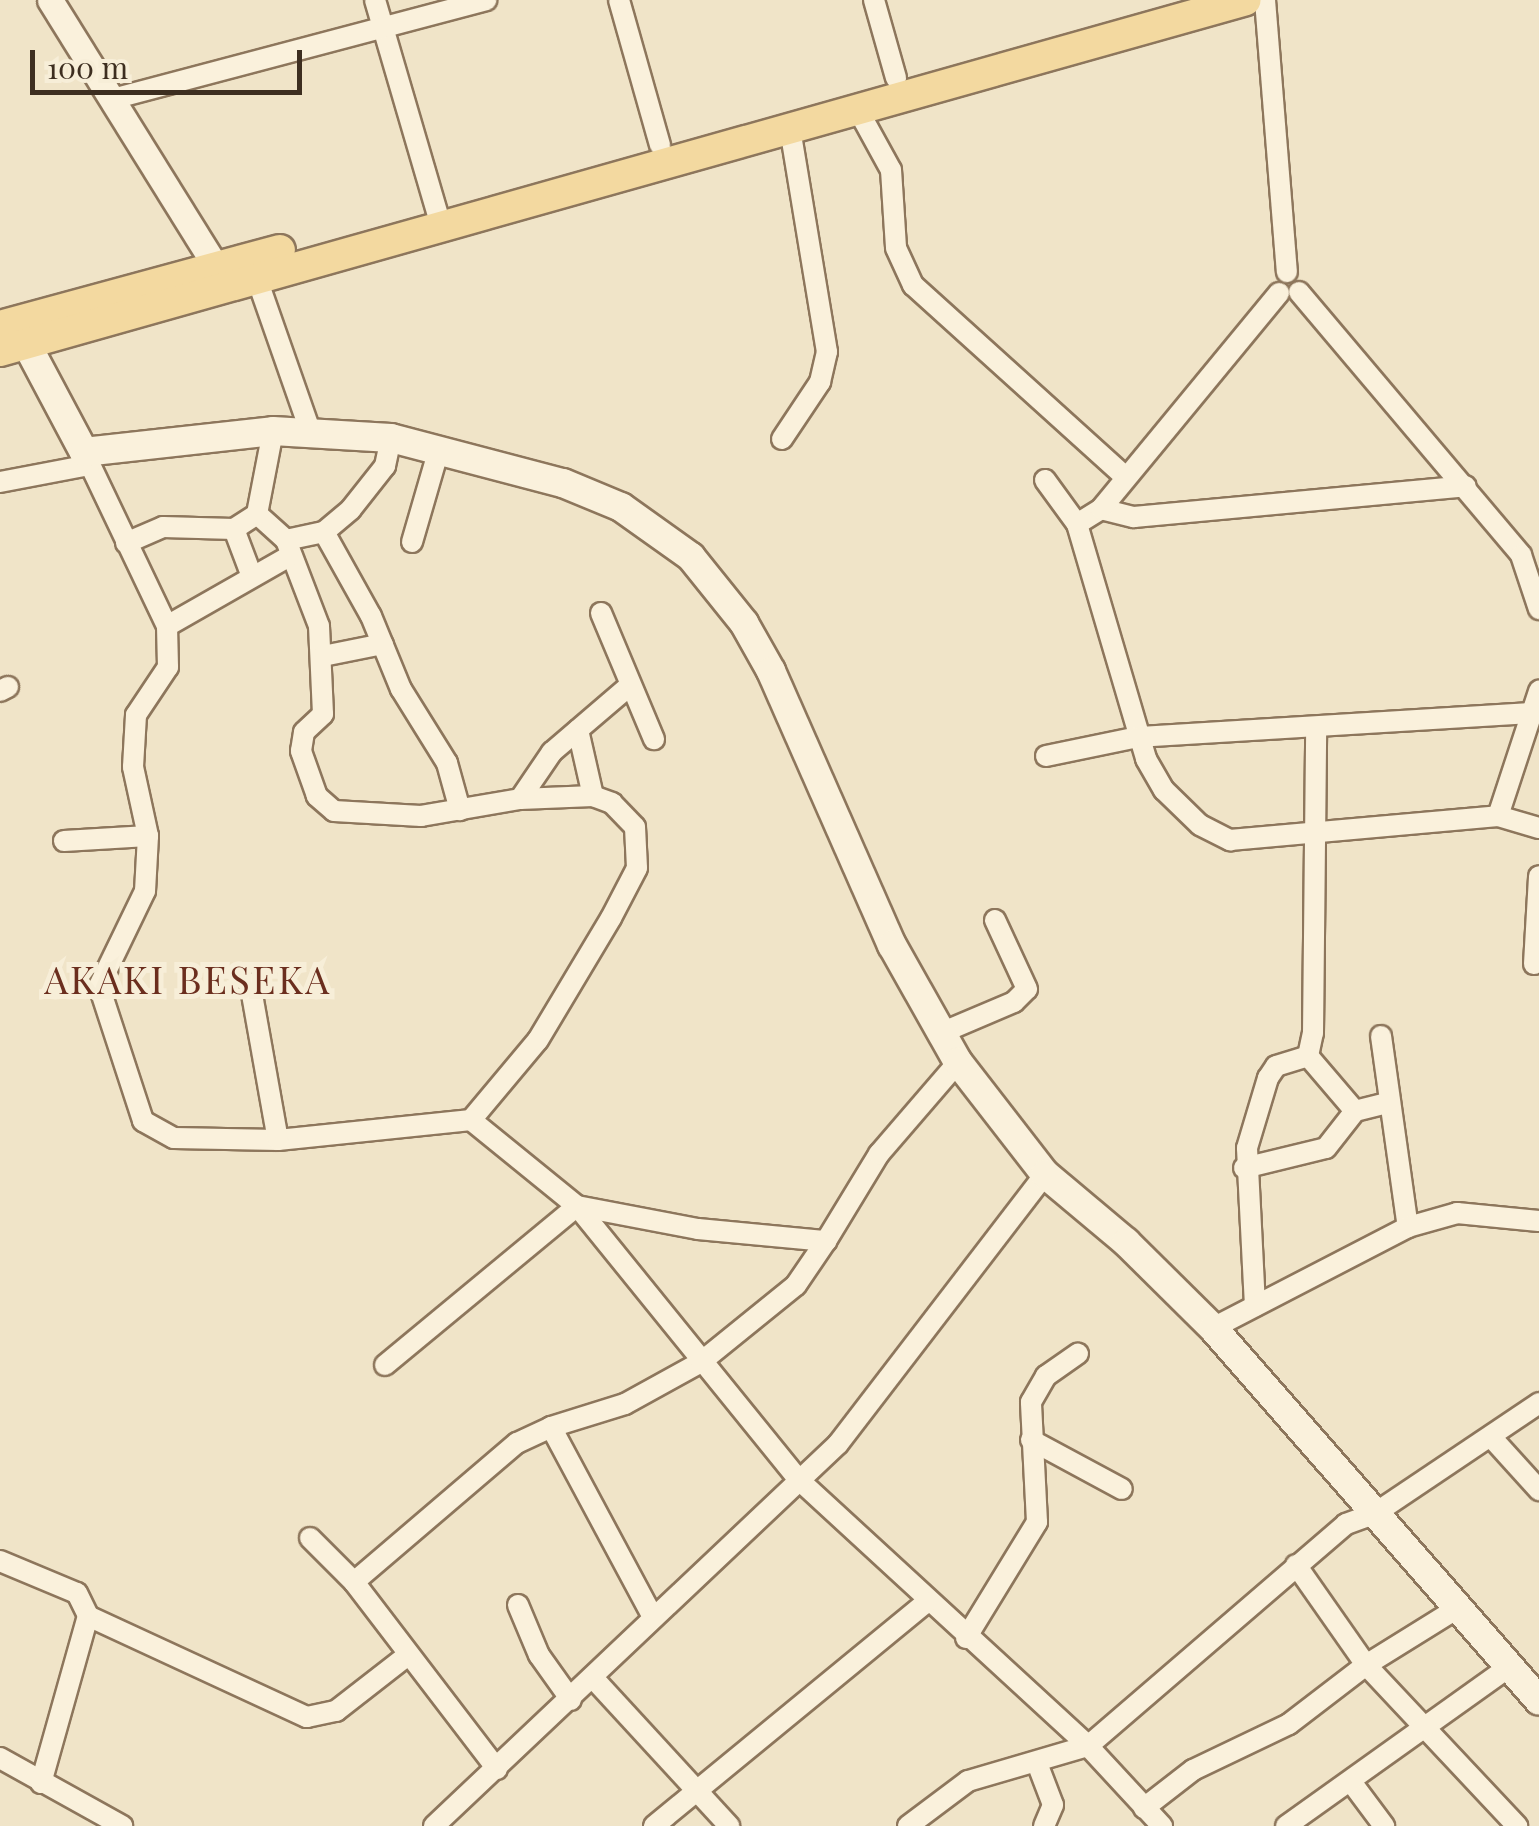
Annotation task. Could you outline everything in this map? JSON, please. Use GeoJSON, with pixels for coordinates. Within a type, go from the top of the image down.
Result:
{"type":"FeatureCollection","features":[{"type":"Feature","properties":{"kind":"main road"},"geometry":{"type":"LineString","coordinates":[[1168,0],[660,145],[13,347],[86,458],[273,431],[310,430],[391,438],[502,464],[621,507],[691,557],[744,623],[771,671],[892,946],[958,1062],[1045,1174],[1126,1242],[1212,1328],[1539,1700]]}},
{"type":"Feature","properties":{"kind":"main road"},"geometry":{"type":"LineString","coordinates":[[438,216],[790,129],[1246,0]]}},
{"type":"Feature","properties":{"kind":"main road"},"geometry":{"type":"LineString","coordinates":[[0,326],[234,277]]}},
{"type":"Feature","properties":{"kind":"street"},"geometry":{"type":"LineString","coordinates":[[50,0],[234,277],[310,430]]}},
{"type":"Feature","properties":{"kind":"street"},"geometry":{"type":"LineString","coordinates":[[376,0],[438,216]]}},
{"type":"Feature","properties":{"kind":"street"},"geometry":{"type":"LineString","coordinates":[[116,98],[383,32],[486,0]]}},
{"type":"Feature","properties":{"kind":"street"},"geometry":{"type":"LineString","coordinates":[[620,0],[660,145]]}},
{"type":"Feature","properties":{"kind":"street"},"geometry":{"type":"LineString","coordinates":[[874,0],[896,78]]}},
{"type":"Feature","properties":{"kind":"street"},"geometry":{"type":"LineString","coordinates":[[1077,524],[1101,509],[1123,476],[1299,278],[1287,272],[1266,0]]}},
{"type":"Feature","properties":{"kind":"street"},"geometry":{"type":"LineString","coordinates":[[858,110],[891,170],[896,248],[912,285],[1123,476]]}},
{"type":"Feature","properties":{"kind":"street"},"geometry":{"type":"LineString","coordinates":[[782,439],[820,382],[827,352],[790,129]]}},
{"type":"Feature","properties":{"kind":"street"},"geometry":{"type":"LineString","coordinates":[[1289,292],[1466,486],[1521,554],[1539,609]]}},
{"type":"Feature","properties":{"kind":"street"},"geometry":{"type":"LineString","coordinates":[[126,542],[163,527],[234,529],[258,514],[273,431]]}},
{"type":"Feature","properties":{"kind":"street"},"geometry":{"type":"LineString","coordinates":[[168,626],[287,548],[324,532],[373,485],[391,438]]}},
{"type":"Feature","properties":{"kind":"street"},"geometry":{"type":"LineString","coordinates":[[412,542],[438,450]]}},
{"type":"Feature","properties":{"kind":"street"},"geometry":{"type":"LineString","coordinates":[[0,482],[86,458],[168,626],[168,668],[136,715],[133,767],[148,836],[140,911],[99,986],[143,1121],[174,1138],[278,1140],[471,1120],[538,1040],[638,868],[635,828],[612,803],[593,796],[520,799],[460,810],[350,816],[317,796],[300,738],[323,714],[319,626],[287,548],[258,514]]}},
{"type":"Feature","properties":{"kind":"street"},"geometry":{"type":"LineString","coordinates":[[1045,480],[1077,524],[1138,737],[1164,790],[1213,834],[1230,840],[1498,816],[1539,828]]}},
{"type":"Feature","properties":{"kind":"street"},"geometry":{"type":"LineString","coordinates":[[1101,509],[1134,518],[1466,486]]}},
{"type":"Feature","properties":{"kind":"street"},"geometry":{"type":"LineString","coordinates":[[234,529],[251,574]]}},
{"type":"Feature","properties":{"kind":"street"},"geometry":{"type":"LineString","coordinates":[[324,532],[401,689],[447,763],[460,810]]}},
{"type":"Feature","properties":{"kind":"street"},"geometry":{"type":"LineString","coordinates":[[601,613],[627,688],[654,739]]}},
{"type":"Feature","properties":{"kind":"street"},"geometry":{"type":"LineString","coordinates":[[322,656],[382,644]]}},
{"type":"Feature","properties":{"kind":"street"},"geometry":{"type":"LineString","coordinates":[[520,799],[552,752],[627,688]]}},
{"type":"Feature","properties":{"kind":"street"},"geometry":{"type":"LineString","coordinates":[[1498,816],[1539,691]]}},
{"type":"Feature","properties":{"kind":"street"},"geometry":{"type":"LineString","coordinates":[[1046,756],[1138,737],[1529,713]]}},
{"type":"Feature","properties":{"kind":"street"},"geometry":{"type":"LineString","coordinates":[[1308,1056],[1314,1033],[1311,830],[1318,800],[1316,727]]}},
{"type":"Feature","properties":{"kind":"street"},"geometry":{"type":"LineString","coordinates":[[578,730],[593,796]]}},
{"type":"Feature","properties":{"kind":"street"},"geometry":{"type":"LineString","coordinates":[[64,841],[148,836]]}},
{"type":"Feature","properties":{"kind":"street"},"geometry":{"type":"LineString","coordinates":[[1534,964],[1539,876]]}},
{"type":"Feature","properties":{"kind":"street"},"geometry":{"type":"LineString","coordinates":[[941,1034],[1014,1002],[1027,989],[995,920]]}},
{"type":"Feature","properties":{"kind":"street"},"geometry":{"type":"LineString","coordinates":[[250,983],[278,1140]]}},
{"type":"Feature","properties":{"kind":"street"},"geometry":{"type":"LineString","coordinates":[[1381,1036],[1386,1103],[1408,1226]]}},
{"type":"Feature","properties":{"kind":"street"},"geometry":{"type":"LineString","coordinates":[[1308,1056],[1355,1111]]}},
{"type":"Feature","properties":{"kind":"street"},"geometry":{"type":"LineString","coordinates":[[1255,1306],[1244,1168],[1268,1078],[1276,1066],[1308,1056]]}},
{"type":"Feature","properties":{"kind":"street"},"geometry":{"type":"LineString","coordinates":[[354,1582],[518,1443],[551,1427],[625,1404],[701,1362],[796,1285],[879,1154],[958,1062]]}},
{"type":"Feature","properties":{"kind":"street"},"geometry":{"type":"LineString","coordinates":[[1244,1168],[1326,1148],[1355,1111],[1386,1103]]}},
{"type":"Feature","properties":{"kind":"street"},"geometry":{"type":"LineString","coordinates":[[471,1120],[577,1206],[798,1479],[926,1602],[1088,1746],[1162,1826]]}},
{"type":"Feature","properties":{"kind":"street"},"geometry":{"type":"LineString","coordinates":[[434,1826],[594,1679],[653,1617],[862,1417],[1045,1174]]}},
{"type":"Feature","properties":{"kind":"street"},"geometry":{"type":"LineString","coordinates":[[577,1206],[698,1230],[826,1241]]}},
{"type":"Feature","properties":{"kind":"street"},"geometry":{"type":"LineString","coordinates":[[385,1365],[577,1206]]}},
{"type":"Feature","properties":{"kind":"street"},"geometry":{"type":"LineString","coordinates":[[1212,1328],[1408,1226],[1457,1212],[1539,1220]]}},
{"type":"Feature","properties":{"kind":"street"},"geometry":{"type":"LineString","coordinates":[[966,1638],[1036,1522],[1031,1440],[1038,1387],[1078,1354]]}},
{"type":"Feature","properties":{"kind":"street"},"geometry":{"type":"LineString","coordinates":[[908,1826],[968,1781],[1088,1746],[1346,1524],[1374,1514],[1539,1403]]}},
{"type":"Feature","properties":{"kind":"street"},"geometry":{"type":"LineString","coordinates":[[551,1427],[653,1617]]}},
{"type":"Feature","properties":{"kind":"street"},"geometry":{"type":"LineString","coordinates":[[1491,1437],[1539,1490]]}},
{"type":"Feature","properties":{"kind":"street"},"geometry":{"type":"LineString","coordinates":[[1031,1440],[1122,1489]]}},
{"type":"Feature","properties":{"kind":"street"},"geometry":{"type":"LineString","coordinates":[[310,1538],[354,1582],[497,1770]]}},
{"type":"Feature","properties":{"kind":"street"},"geometry":{"type":"LineString","coordinates":[[0,1561],[77,1593],[88,1616],[321,1718],[408,1656]]}},
{"type":"Feature","properties":{"kind":"street"},"geometry":{"type":"LineString","coordinates":[[1296,1565],[1366,1664],[1518,1826]]}},
{"type":"Feature","properties":{"kind":"street"},"geometry":{"type":"LineString","coordinates":[[654,1826],[926,1602]]}},
{"type":"Feature","properties":{"kind":"street"},"geometry":{"type":"LineString","coordinates":[[518,1605],[539,1655],[572,1700]]}},
{"type":"Feature","properties":{"kind":"street"},"geometry":{"type":"LineString","coordinates":[[1144,1808],[1193,1770],[1289,1724],[1366,1664],[1458,1608]]}},
{"type":"Feature","properties":{"kind":"street"},"geometry":{"type":"LineString","coordinates":[[41,1783],[88,1616]]}},
{"type":"Feature","properties":{"kind":"street"},"geometry":{"type":"LineString","coordinates":[[1286,1826],[1510,1666]]}},
{"type":"Feature","properties":{"kind":"street"},"geometry":{"type":"LineString","coordinates":[[594,1679],[729,1826]]}},
{"type":"Feature","properties":{"kind":"street"},"geometry":{"type":"LineString","coordinates":[[0,1758],[122,1826]]}},
{"type":"Feature","properties":{"kind":"street"},"geometry":{"type":"LineString","coordinates":[[1036,1762],[1053,1805],[1044,1826]]}},
{"type":"Feature","properties":{"kind":"street"},"geometry":{"type":"LineString","coordinates":[[1352,1782],[1384,1826]]}},
{"type":"Feature","properties":{"kind":"district","name":"AKAKI BESEKA"},"geometry":{"type":"Point","coordinates":[188,979]}}]}
